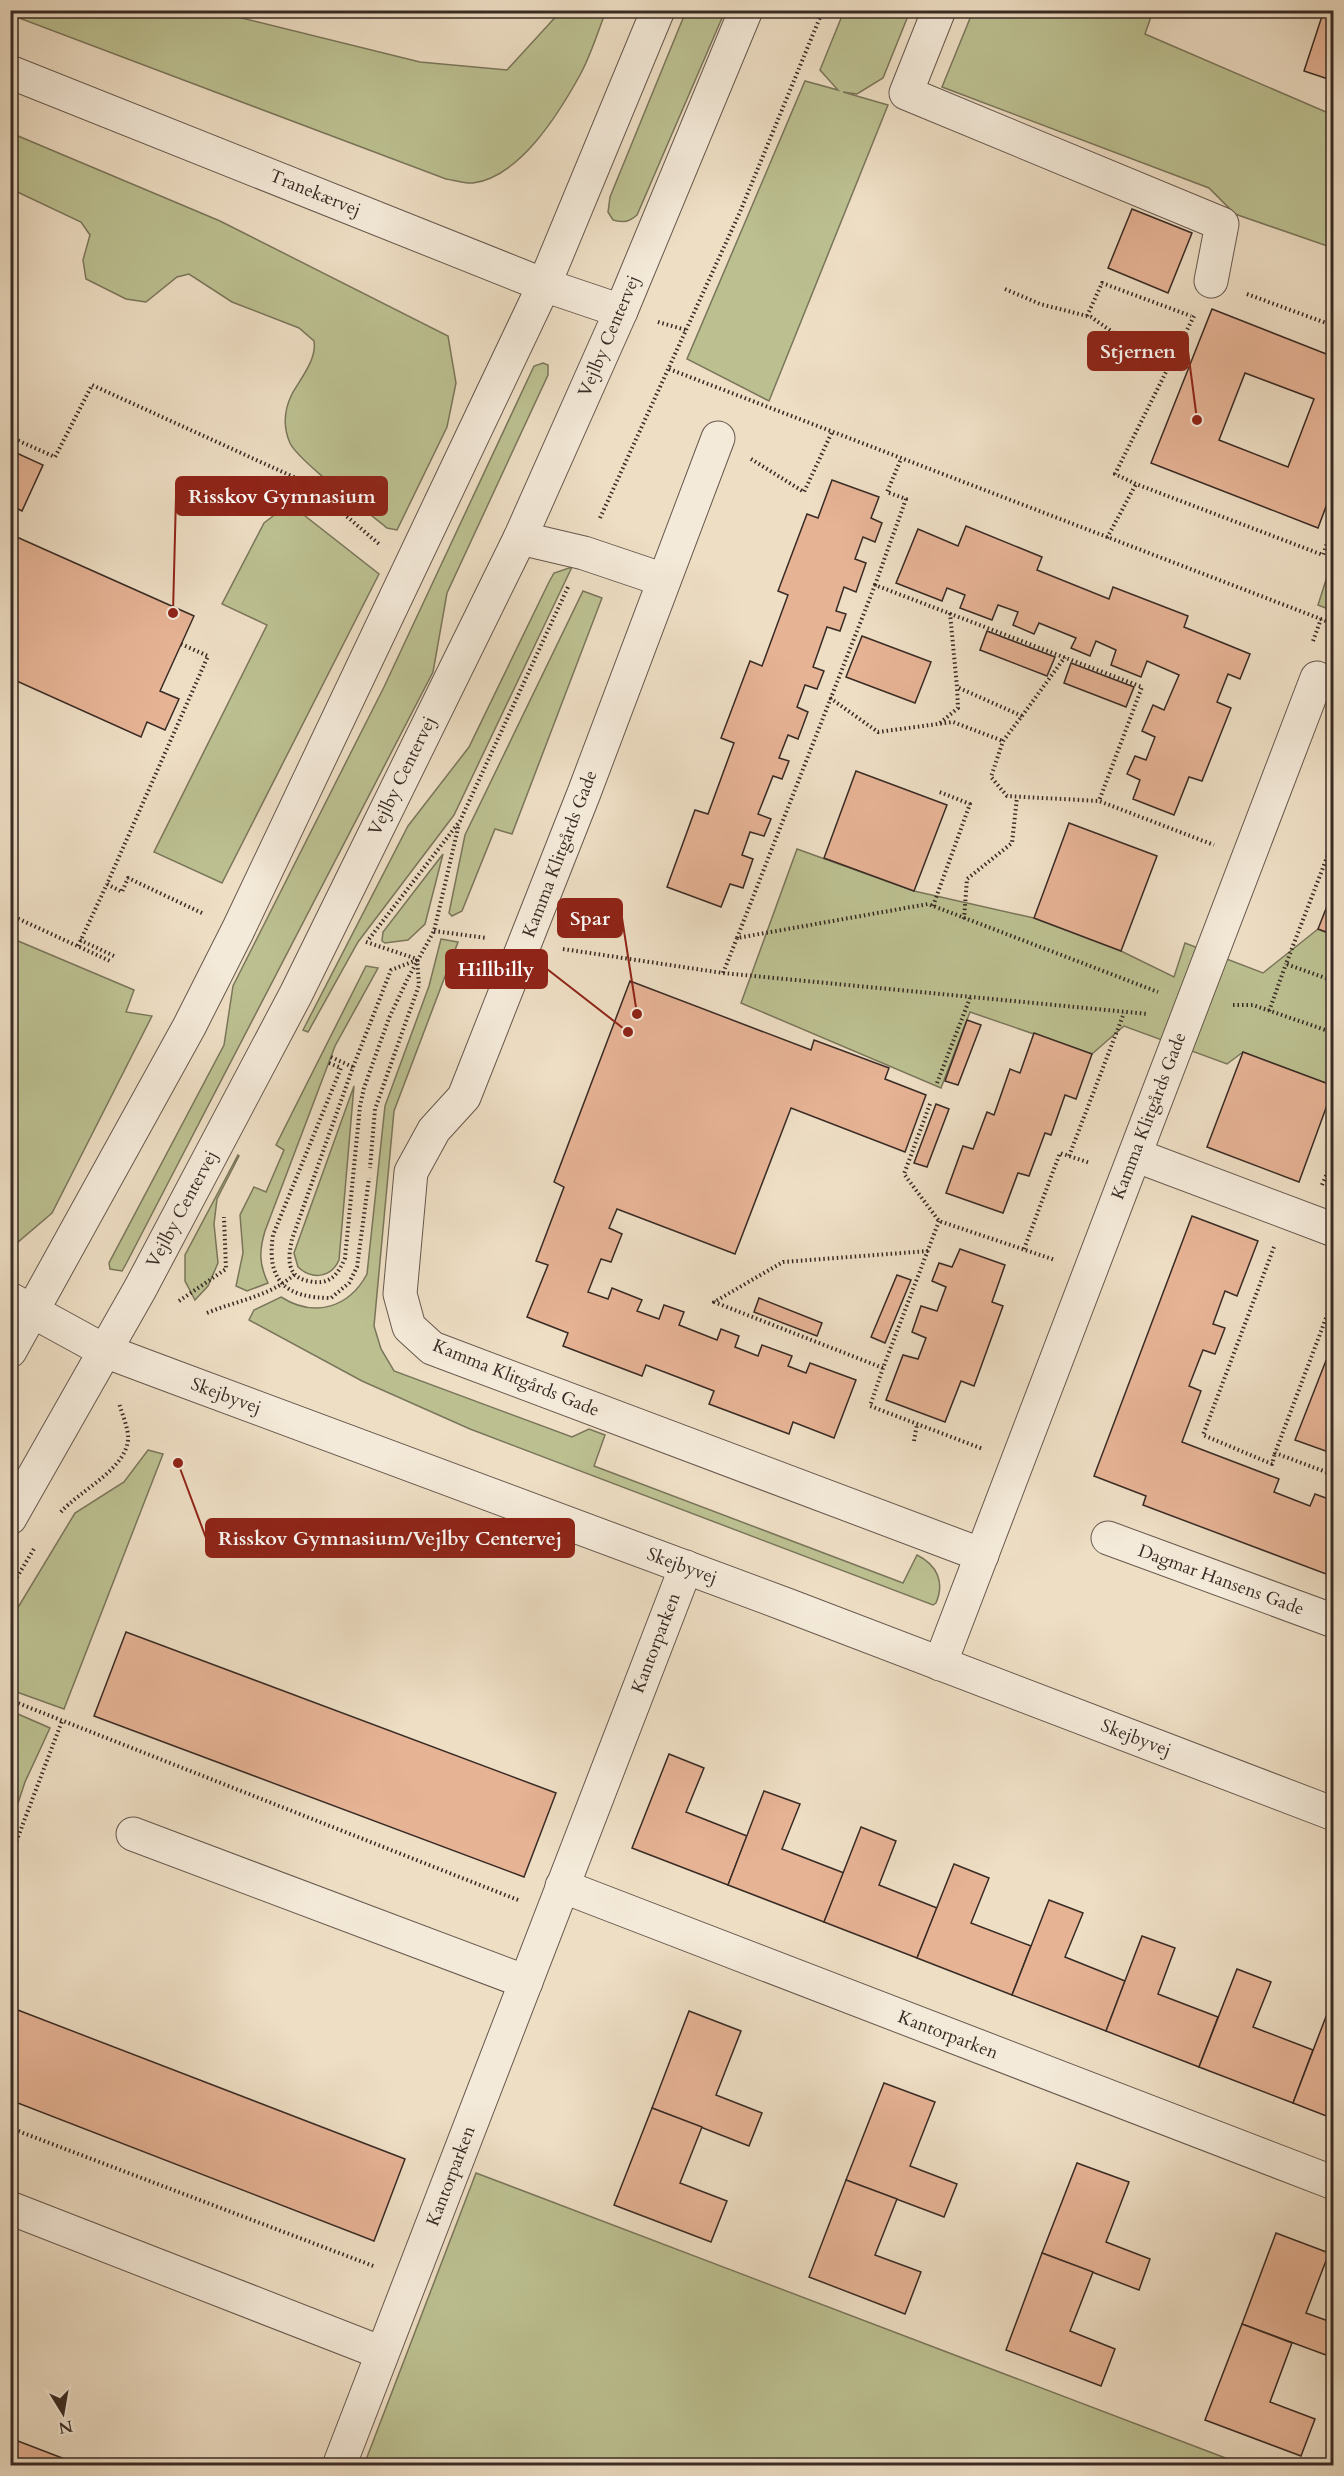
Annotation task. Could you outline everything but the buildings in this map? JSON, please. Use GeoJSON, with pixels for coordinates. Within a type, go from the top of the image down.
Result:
{"type":"FeatureCollection","features":[{"type":"Feature","properties":{"kind":"street"},"geometry":{"type":"LineString","coordinates":[[10,1351],[22,1304],[183,1037],[238,930],[544,285],[657,10]]}},
{"type":"Feature","properties":{"kind":"street","name":"Vejlby Centervej"},"geometry":{"type":"LineString","coordinates":[[10,1518],[105,1351],[296,994],[520,538],[621,311],[746,10]]}},
{"type":"Feature","properties":{"kind":"street"},"geometry":{"type":"LineString","coordinates":[[939,10],[906,93],[1222,224],[1211,281]]}},
{"type":"Feature","properties":{"kind":"street","name":"Tranekærvej"},"geometry":{"type":"LineString","coordinates":[[10,72],[544,285],[621,311]]}},
{"type":"Feature","properties":{"kind":"street","name":"Kamma Klitgårds Gade"},"geometry":{"type":"LineString","coordinates":[[718,438],[464,1097],[434,1130],[411,1172],[400,1294],[409,1327],[432,1348],[982,1555]]}},
{"type":"Feature","properties":{"kind":"street"},"geometry":{"type":"LineString","coordinates":[[520,538],[584,554],[664,580]]}},
{"type":"Feature","properties":{"kind":"street","name":"Kamma Klitgårds Gade"},"geometry":{"type":"LineString","coordinates":[[940,1664],[1317,678]]}},
{"type":"Feature","properties":{"kind":"street"},"geometry":{"type":"LineString","coordinates":[[1131,1165],[1287,1212],[1334,1230]]}},
{"type":"Feature","properties":{"kind":"street","name":"Skejbyvej"},"geometry":{"type":"LineString","coordinates":[[22,1304],[105,1351],[686,1567],[1334,1814]]}},
{"type":"Feature","properties":{"kind":"street","name":"Dagmar Hansens Gade"},"geometry":{"type":"LineString","coordinates":[[1108,1539],[1334,1621]]}},
{"type":"Feature","properties":{"kind":"street","name":"Kantorparken"},"geometry":{"type":"LineString","coordinates":[[339,2466],[686,1567]]}},
{"type":"Feature","properties":{"kind":"street"},"geometry":{"type":"LineString","coordinates":[[133,1834],[526,1982]]}},
{"type":"Feature","properties":{"kind":"street","name":"Kantorparken"},"geometry":{"type":"LineString","coordinates":[[557,1900],[1334,2183]]}},
{"type":"Feature","properties":{"kind":"street"},"geometry":{"type":"LineString","coordinates":[[10,2208],[382,2353]]}},
{"type":"Feature","properties":{"kind":"path"},"geometry":{"type":"LineString","coordinates":[[417,959],[391,970],[353,1067],[292,1239],[289,1257],[292,1271],[300,1279],[321,1283],[331,1280],[339,1273],[345,1258],[360,1106],[364,1088],[389,1018],[417,959],[434,931],[460,820],[740,212],[823,10]]}},
{"type":"Feature","properties":{"kind":"path"},"geometry":{"type":"LineString","coordinates":[[1334,326],[1211,281],[1115,474],[1323,555],[1334,523]]}},
{"type":"Feature","properties":{"kind":"path"},"geometry":{"type":"LineString","coordinates":[[1087,316],[1102,283],[1193,317]]}},
{"type":"Feature","properties":{"kind":"path"},"geometry":{"type":"LineString","coordinates":[[1005,289],[1040,304],[1087,316],[1167,370]]}},
{"type":"Feature","properties":{"kind":"path"},"geometry":{"type":"LineString","coordinates":[[669,369],[1334,624]]}},
{"type":"Feature","properties":{"kind":"path"},"geometry":{"type":"LineString","coordinates":[[10,437],[55,457],[92,385],[309,484],[410,569]]}},
{"type":"Feature","properties":{"kind":"path"},"geometry":{"type":"LineString","coordinates":[[718,438],[804,492],[832,432]]}},
{"type":"Feature","properties":{"kind":"path"},"geometry":{"type":"LineString","coordinates":[[723,973],[906,499],[887,492],[901,458]]}},
{"type":"Feature","properties":{"kind":"path"},"geometry":{"type":"LineString","coordinates":[[1107,538],[1136,484]]}},
{"type":"Feature","properties":{"kind":"path"},"geometry":{"type":"LineString","coordinates":[[874,585],[1142,687],[1099,801]]}},
{"type":"Feature","properties":{"kind":"path"},"geometry":{"type":"LineString","coordinates":[[939,724],[958,708],[950,614]]}},
{"type":"Feature","properties":{"kind":"path"},"geometry":{"type":"LineString","coordinates":[[78,946],[208,656],[181,644]]}},
{"type":"Feature","properties":{"kind":"path"},"geometry":{"type":"LineString","coordinates":[[1065,657],[1003,741],[991,777],[1007,796],[1099,801],[1248,858]]}},
{"type":"Feature","properties":{"kind":"path"},"geometry":{"type":"LineString","coordinates":[[957,687],[1022,716]]}},
{"type":"Feature","properties":{"kind":"path"},"geometry":{"type":"LineString","coordinates":[[830,698],[878,732],[953,722],[1003,741]]}},
{"type":"Feature","properties":{"kind":"path"},"geometry":{"type":"LineString","coordinates":[[933,906],[970,804],[937,791]]}},
{"type":"Feature","properties":{"kind":"path"},"geometry":{"type":"LineString","coordinates":[[964,919],[968,879],[1012,843],[1017,797]]}},
{"type":"Feature","properties":{"kind":"path"},"geometry":{"type":"LineString","coordinates":[[361,953],[366,942],[460,820]]}},
{"type":"Feature","properties":{"kind":"path"},"geometry":{"type":"LineString","coordinates":[[1269,1011],[1334,839]]}},
{"type":"Feature","properties":{"kind":"path"},"geometry":{"type":"LineString","coordinates":[[107,884],[122,892],[128,878],[238,930]]}},
{"type":"Feature","properties":{"kind":"path"},"geometry":{"type":"LineString","coordinates":[[736,938],[928,904],[1192,1005]]}},
{"type":"Feature","properties":{"kind":"path"},"geometry":{"type":"LineString","coordinates":[[10,915],[110,961]]}},
{"type":"Feature","properties":{"kind":"path"},"geometry":{"type":"LineString","coordinates":[[434,931],[723,973],[1124,1013],[1158,1014],[1192,1005],[1253,1005],[1334,1034]]}},
{"type":"Feature","properties":{"kind":"path"},"geometry":{"type":"LineString","coordinates":[[81,940],[114,956]]}},
{"type":"Feature","properties":{"kind":"path"},"geometry":{"type":"LineString","coordinates":[[366,942],[417,959]]}},
{"type":"Feature","properties":{"kind":"path"},"geometry":{"type":"LineString","coordinates":[[329,1064],[340,1068],[273,1235],[272,1265],[277,1278],[295,1293],[310,1298],[331,1298],[349,1283],[357,1267],[370,1169],[375,1109],[419,985],[417,959]]}},
{"type":"Feature","properties":{"kind":"path"},"geometry":{"type":"LineString","coordinates":[[1286,964],[1334,981]]}},
{"type":"Feature","properties":{"kind":"path"},"geometry":{"type":"LineString","coordinates":[[937,1083],[970,998]]}},
{"type":"Feature","properties":{"kind":"path"},"geometry":{"type":"LineString","coordinates":[[1070,1156],[1124,1013]]}},
{"type":"Feature","properties":{"kind":"path"},"geometry":{"type":"LineString","coordinates":[[331,1057],[353,1067]]}},
{"type":"Feature","properties":{"kind":"path"},"geometry":{"type":"LineString","coordinates":[[930,1104],[904,1174],[939,1221],[1089,1271]]}},
{"type":"Feature","properties":{"kind":"path"},"geometry":{"type":"LineString","coordinates":[[1024,1249],[1060,1153],[1131,1165]]}},
{"type":"Feature","properties":{"kind":"path"},"geometry":{"type":"LineString","coordinates":[[170,1307],[226,1269],[223,1220],[228,1210]]}},
{"type":"Feature","properties":{"kind":"path"},"geometry":{"type":"LineString","coordinates":[[1287,1212],[1203,1435],[1272,1464],[1334,1297]]}},
{"type":"Feature","properties":{"kind":"path"},"geometry":{"type":"LineString","coordinates":[[939,1221],[870,1406],[1017,1461]]}},
{"type":"Feature","properties":{"kind":"path"},"geometry":{"type":"LineString","coordinates":[[883,1368],[714,1302],[783,1262],[928,1251]]}},
{"type":"Feature","properties":{"kind":"path"},"geometry":{"type":"LineString","coordinates":[[207,1313],[257,1298],[283,1285],[295,1274]]}},
{"type":"Feature","properties":{"kind":"path"},"geometry":{"type":"LineString","coordinates":[[56,1518],[71,1500],[114,1467],[124,1455],[129,1439],[105,1351]]}},
{"type":"Feature","properties":{"kind":"path"},"geometry":{"type":"LineString","coordinates":[[914,1441],[917,1424]]}},
{"type":"Feature","properties":{"kind":"path"},"geometry":{"type":"LineString","coordinates":[[1275,1453],[1334,1475]]}},
{"type":"Feature","properties":{"kind":"path"},"geometry":{"type":"LineString","coordinates":[[10,1589],[37,1545]]}},
{"type":"Feature","properties":{"kind":"path"},"geometry":{"type":"LineString","coordinates":[[10,1700],[557,1900]]}},
{"type":"Feature","properties":{"kind":"path"},"geometry":{"type":"LineString","coordinates":[[10,1858],[62,1720]]}},
{"type":"Feature","properties":{"kind":"path"},"geometry":{"type":"LineString","coordinates":[[10,2128],[410,2279]]}},
{"type":"Feature","properties":{"kind":"green space"},"geometry":{"type":"Polygon","coordinates":[[[10,11],[213,11],[420,62],[507,70],[561,11],[606,11],[580,75],[561,107],[536,141],[507,169],[490,178],[470,183],[446,179],[11,15],[10,11]]]}},
{"type":"Feature","properties":{"kind":"green space"},"geometry":{"type":"Polygon","coordinates":[[[686,11],[725,11],[637,215],[626,221],[613,220],[608,212],[610,197],[686,11]]]}},
{"type":"Feature","properties":{"kind":"green space"},"geometry":{"type":"Polygon","coordinates":[[[844,11],[910,11],[883,78],[857,94],[843,92],[888,105],[769,401],[687,359],[805,81],[838,90],[820,70],[844,11]]]}},
{"type":"Feature","properties":{"kind":"green space"},"geometry":{"type":"Polygon","coordinates":[[[973,11],[1153,11],[1145,34],[1333,115],[1333,248],[1235,214],[1209,188],[942,87],[973,11]]]}},
{"type":"Feature","properties":{"kind":"green space"},"geometry":{"type":"Polygon","coordinates":[[[11,133],[220,221],[448,336],[456,383],[447,427],[397,530],[387,528],[334,486],[306,462],[290,443],[285,425],[287,406],[311,361],[314,341],[299,328],[232,302],[189,274],[177,277],[146,302],[126,299],[86,279],[83,260],[90,235],[81,222],[11,189],[11,133]]]}},
{"type":"Feature","properties":{"kind":"green space"},"geometry":{"type":"Polygon","coordinates":[[[543,363],[548,365],[548,375],[447,593],[433,672],[126,1264],[122,1271],[110,1269],[109,1263],[224,1045],[233,986],[384,687],[534,366],[543,363]]]}},
{"type":"Feature","properties":{"kind":"green space"},"geometry":{"type":"Polygon","coordinates":[[[281,510],[300,512],[379,574],[222,883],[154,852],[267,625],[222,604],[264,523],[281,510]]]}},
{"type":"Feature","properties":{"kind":"green space"},"geometry":{"type":"Polygon","coordinates":[[[1333,558],[1333,611],[1318,605],[1333,558]]]}},
{"type":"Feature","properties":{"kind":"green space"},"geometry":{"type":"Polygon","coordinates":[[[572,567],[454,815],[358,942],[308,1032],[303,1030],[408,826],[469,747],[554,573],[572,567]]]}},
{"type":"Feature","properties":{"kind":"green space"},"geometry":{"type":"Polygon","coordinates":[[[583,591],[602,598],[512,834],[495,829],[462,911],[452,916],[449,913],[465,835],[583,591]]]}},
{"type":"Feature","properties":{"kind":"green space"},"geometry":{"type":"Polygon","coordinates":[[[797,849],[914,891],[1034,918],[1121,951],[1174,977],[1185,943],[1263,973],[1318,929],[1333,935],[1333,1086],[1243,1052],[1227,1064],[1124,1026],[1092,1054],[970,1012],[941,1088],[741,1003],[797,849]]]}},
{"type":"Feature","properties":{"kind":"green space"},"geometry":{"type":"Polygon","coordinates":[[[443,854],[425,924],[408,940],[385,943],[382,941],[383,932],[443,854]]]}},
{"type":"Feature","properties":{"kind":"green space"},"geometry":{"type":"Polygon","coordinates":[[[11,938],[134,990],[126,1012],[152,1016],[52,1213],[11,1248],[11,938]]]}},
{"type":"Feature","properties":{"kind":"green space"},"geometry":{"type":"Polygon","coordinates":[[[441,939],[458,942],[394,1111],[374,1326],[381,1349],[394,1371],[572,1437],[589,1429],[605,1435],[594,1466],[903,1583],[917,1555],[930,1564],[937,1575],[940,1588],[936,1603],[933,1605],[470,1429],[362,1381],[249,1320],[254,1310],[281,1297],[306,1307],[318,1308],[341,1302],[351,1295],[367,1274],[385,1106],[429,986],[441,939]]]}},
{"type":"Feature","properties":{"kind":"green space"},"geometry":{"type":"Polygon","coordinates":[[[366,966],[378,968],[335,1046],[265,1231],[261,1257],[268,1283],[247,1291],[236,1286],[243,1253],[240,1215],[254,1187],[266,1192],[284,1150],[276,1145],[366,966]]]}},
{"type":"Feature","properties":{"kind":"green space"},"geometry":{"type":"Polygon","coordinates":[[[354,1086],[339,1260],[336,1266],[326,1274],[309,1274],[298,1267],[294,1253],[354,1086]]]}},
{"type":"Feature","properties":{"kind":"green space"},"geometry":{"type":"Polygon","coordinates":[[[238,1155],[217,1199],[214,1224],[218,1263],[208,1286],[195,1300],[185,1281],[185,1255],[238,1155]]]}},
{"type":"Feature","properties":{"kind":"green space"},"geometry":{"type":"Polygon","coordinates":[[[148,1450],[163,1454],[64,1709],[11,1690],[11,1619],[75,1513],[124,1482],[148,1450]]]}},
{"type":"Feature","properties":{"kind":"green space"},"geometry":{"type":"Polygon","coordinates":[[[11,1711],[50,1728],[25,1782],[11,1824],[11,1711]]]}},
{"type":"Feature","properties":{"kind":"green space"},"geometry":{"type":"Polygon","coordinates":[[[476,2173],[1244,2465],[364,2465],[476,2173]]]}},
{"type":"Feature","properties":{"kind":"place","name":"Stjernen"},"geometry":{"type":"Point","coordinates":[1197,420]}},
{"type":"Feature","properties":{"kind":"place","name":"Risskov Gymnasium"},"geometry":{"type":"Point","coordinates":[173,613]}},
{"type":"Feature","properties":{"kind":"place","name":"Spar"},"geometry":{"type":"Point","coordinates":[637,1014]}},
{"type":"Feature","properties":{"kind":"place","name":"Hillbilly"},"geometry":{"type":"Point","coordinates":[628,1032]}},
{"type":"Feature","properties":{"kind":"place","name":"Risskov Gymnasium/Vejlby Centervej"},"geometry":{"type":"Point","coordinates":[178,1463]}}]}
